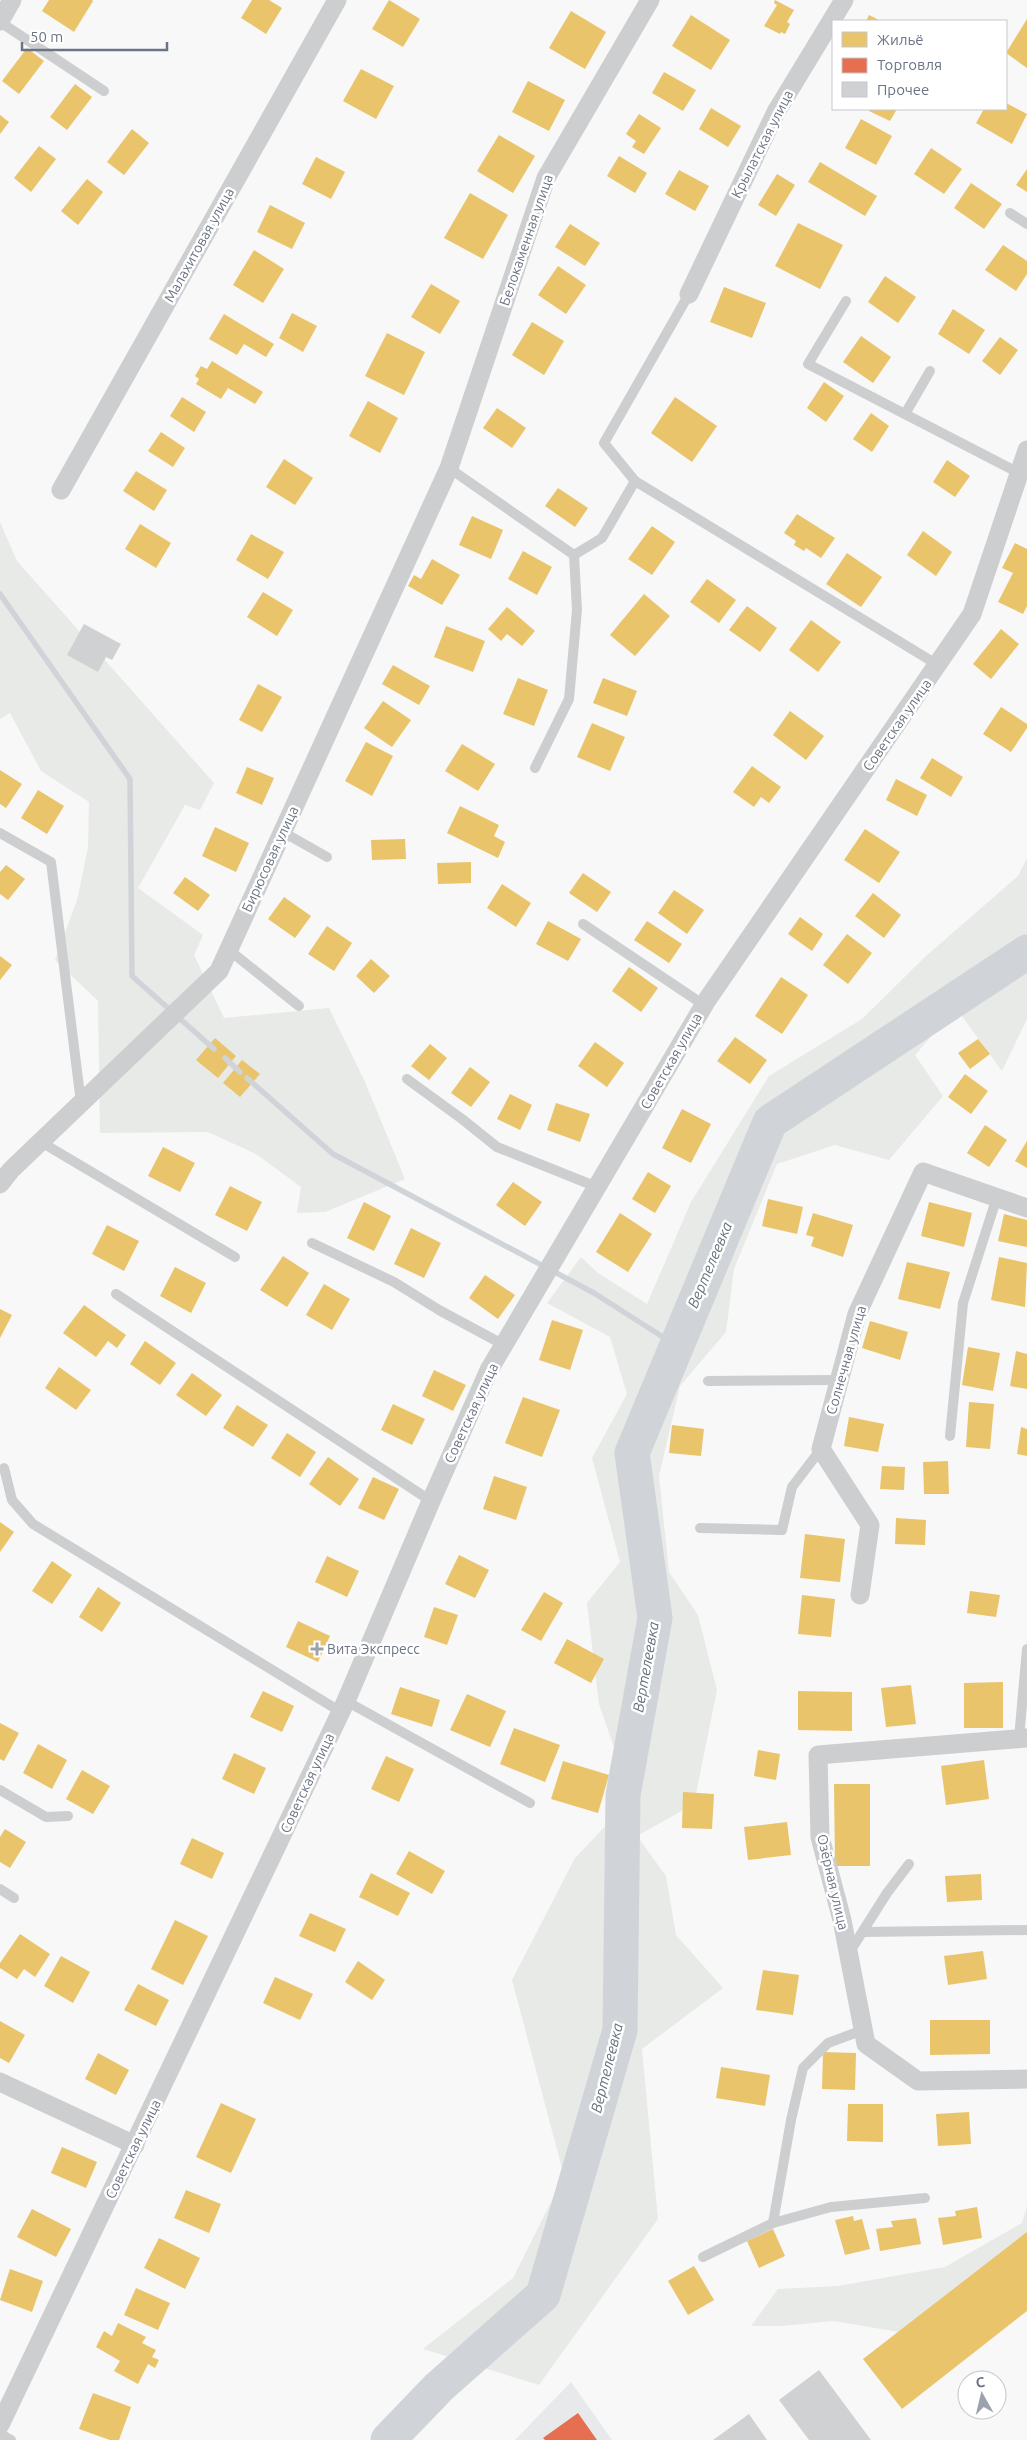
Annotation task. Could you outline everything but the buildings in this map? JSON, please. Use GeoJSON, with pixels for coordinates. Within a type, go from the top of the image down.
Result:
{"type":"FeatureCollection","features":[{"type":"Feature","properties":{"kind":"street"},"geometry":{"type":"LineString","coordinates":[[0,22],[12,0]]}},
{"type":"Feature","properties":{"kind":"street","name":"Малахитовая улица"},"geometry":{"type":"LineString","coordinates":[[61,490],[337,0]]}},
{"type":"Feature","properties":{"kind":"street","name":"Белокаменная улица"},"geometry":{"type":"LineString","coordinates":[[449,468],[546,178],[650,0]]}},
{"type":"Feature","properties":{"kind":"street","name":"Крылатская улица"},"geometry":{"type":"LineString","coordinates":[[688,294],[776,112],[844,0]]}},
{"type":"Feature","properties":{"kind":"street","name":"Советская улица"},"geometry":{"type":"LineString","coordinates":[[1,2423],[135,2146],[343,1707],[489,1370],[704,1005],[972,614],[1027,450]]}},
{"type":"Feature","properties":{"kind":"street","name":"Бирюсовая улица"},"geometry":{"type":"LineString","coordinates":[[0,1184],[11,1170],[219,971],[449,468]]}},
{"type":"Feature","properties":{"kind":"street","name":"Солнечная улица"},"geometry":{"type":"LineString","coordinates":[[821,1449],[857,1314],[923,1172],[1027,1208]]}},
{"type":"Feature","properties":{"kind":"street"},"geometry":{"type":"LineString","coordinates":[[821,1449],[870,1525],[860,1596]]}},
{"type":"Feature","properties":{"kind":"street","name":"Озёрная улица"},"geometry":{"type":"LineString","coordinates":[[1023,1738],[818,1755],[820,1837],[849,1954],[866,2044],[918,2081],[1027,2079]]}},
{"type":"Feature","properties":{"kind":"street"},"geometry":{"type":"LineString","coordinates":[[0,2082],[135,2146]]}},
{"type":"Feature","properties":{"kind":"lane"},"geometry":{"type":"LineString","coordinates":[[0,22],[104,91]]}},
{"type":"Feature","properties":{"kind":"lane"},"geometry":{"type":"LineString","coordinates":[[1010,212],[1027,224]]}},
{"type":"Feature","properties":{"kind":"lane"},"geometry":{"type":"LineString","coordinates":[[688,294],[604,443],[635,481],[938,665]]}},
{"type":"Feature","properties":{"kind":"lane"},"geometry":{"type":"LineString","coordinates":[[846,301],[808,364],[1019,473]]}},
{"type":"Feature","properties":{"kind":"lane"},"geometry":{"type":"LineString","coordinates":[[905,414],[930,371]]}},
{"type":"Feature","properties":{"kind":"lane"},"geometry":{"type":"LineString","coordinates":[[449,468],[574,556]]}},
{"type":"Feature","properties":{"kind":"lane"},"geometry":{"type":"LineString","coordinates":[[574,556],[602,538],[635,481]]}},
{"type":"Feature","properties":{"kind":"lane"},"geometry":{"type":"LineString","coordinates":[[535,768],[569,699],[576,610],[574,556]]}},
{"type":"Feature","properties":{"kind":"lane"},"geometry":{"type":"LineString","coordinates":[[283,832],[327,857]]}},
{"type":"Feature","properties":{"kind":"lane"},"geometry":{"type":"LineString","coordinates":[[0,833],[51,862],[81,1103]]}},
{"type":"Feature","properties":{"kind":"lane"},"geometry":{"type":"LineString","coordinates":[[584,924],[704,1005]]}},
{"type":"Feature","properties":{"kind":"lane"},"geometry":{"type":"LineString","coordinates":[[228,950],[299,1006]]}},
{"type":"Feature","properties":{"kind":"lane"},"geometry":{"type":"LineString","coordinates":[[407,1078],[497,1147],[597,1187]]}},
{"type":"Feature","properties":{"kind":"lane"},"geometry":{"type":"LineString","coordinates":[[41,1142],[235,1257]]}},
{"type":"Feature","properties":{"kind":"lane"},"geometry":{"type":"LineString","coordinates":[[950,1436],[963,1302],[997,1197]]}},
{"type":"Feature","properties":{"kind":"lane"},"geometry":{"type":"LineString","coordinates":[[312,1243],[394,1282],[439,1310],[504,1345]]}},
{"type":"Feature","properties":{"kind":"lane"},"geometry":{"type":"LineString","coordinates":[[116,1294],[431,1501]]}},
{"type":"Feature","properties":{"kind":"lane"},"geometry":{"type":"LineString","coordinates":[[708,1381],[840,1380]]}},
{"type":"Feature","properties":{"kind":"lane"},"geometry":{"type":"LineString","coordinates":[[700,1528],[782,1530],[792,1487],[821,1449]]}},
{"type":"Feature","properties":{"kind":"lane"},"geometry":{"type":"LineString","coordinates":[[4,1468],[12,1500],[33,1524],[343,1707],[530,1803]]}},
{"type":"Feature","properties":{"kind":"lane"},"geometry":{"type":"LineString","coordinates":[[1023,1738],[1027,1649]]}},
{"type":"Feature","properties":{"kind":"lane"},"geometry":{"type":"LineString","coordinates":[[0,1790],[46,1816],[68,1816]]}},
{"type":"Feature","properties":{"kind":"lane"},"geometry":{"type":"LineString","coordinates":[[849,1954],[887,1893],[909,1864]]}},
{"type":"Feature","properties":{"kind":"lane"},"geometry":{"type":"LineString","coordinates":[[0,1889],[14,1898]]}},
{"type":"Feature","properties":{"kind":"lane"},"geometry":{"type":"LineString","coordinates":[[863,1932],[1027,1930]]}},
{"type":"Feature","properties":{"kind":"lane"},"geometry":{"type":"LineString","coordinates":[[773,2223],[791,2120],[803,2068],[828,2044],[863,2030]]}},
{"type":"Feature","properties":{"kind":"lane"},"geometry":{"type":"LineString","coordinates":[[703,2257],[773,2223],[831,2207],[925,2198]]}},
{"type":"Feature","properties":{"kind":"lane"},"geometry":{"type":"LineString","coordinates":[[1,2423],[11,2440]]}},
{"type":"Feature","properties":{"kind":"shaded area"},"geometry":{"type":"Polygon","coordinates":[[[0,522],[17,561],[214,783],[200,810],[185,805],[138,888],[203,935],[194,955],[224,1018],[329,1008],[365,1082],[405,1179],[325,1212],[297,1213],[301,1187],[256,1154],[208,1132],[100,1133],[98,1001],[55,960],[77,900],[88,848],[89,802],[41,771],[10,713],[0,719],[0,522]]]}},
{"type":"Feature","properties":{"kind":"shaded area"},"geometry":{"type":"Polygon","coordinates":[[[1027,858],[1027,1019],[1002,1071],[956,1008],[915,1055],[943,1096],[889,1160],[835,1145],[777,1164],[734,1269],[726,1332],[680,1386],[659,1476],[669,1572],[698,1615],[717,1690],[694,1804],[637,1836],[666,1876],[676,1935],[723,1988],[642,2049],[658,2219],[539,2385],[423,2349],[513,2278],[564,2176],[512,1980],[575,1858],[615,1816],[618,1759],[599,1704],[587,1603],[620,1562],[592,1458],[627,1394],[610,1337],[547,1303],[581,1257],[598,1273],[647,1304],[691,1202],[769,1076],[862,1019],[926,956],[1018,876],[1027,858]]]}},
{"type":"Feature","properties":{"kind":"shaded area"},"geometry":{"type":"Polygon","coordinates":[[[1027,2206],[1027,2240],[899,2332],[833,2321],[782,2326],[751,2326],[778,2289],[838,2286],[945,2267],[1022,2223],[1027,2206]]]}},
{"type":"Feature","properties":{"kind":"shaded area"},"geometry":{"type":"Polygon","coordinates":[[[571,2382],[612,2440],[515,2440],[571,2382]]]}},
{"type":"Feature","properties":{"kind":"waterway"},"geometry":{"type":"LineString","coordinates":[[0,594],[130,779],[132,976],[214,1049]]}},
{"type":"Feature","properties":{"kind":"waterway","name":"Вертелеевка"},"geometry":{"type":"LineString","coordinates":[[388,2440],[439,2387],[543,2295],[620,2030],[623,1795],[655,1618],[632,1453],[770,1122],[1027,952]]}},
{"type":"Feature","properties":{"kind":"waterway"},"geometry":{"type":"LineString","coordinates":[[225,1058],[240,1072]]}},
{"type":"Feature","properties":{"kind":"waterway"},"geometry":{"type":"LineString","coordinates":[[247,1078],[333,1154],[594,1293],[677,1346]]}},
{"type":"Feature","properties":{"kind":"place","name":"Вита Экспресс"},"geometry":{"type":"Point","coordinates":[317,1649]}}]}
